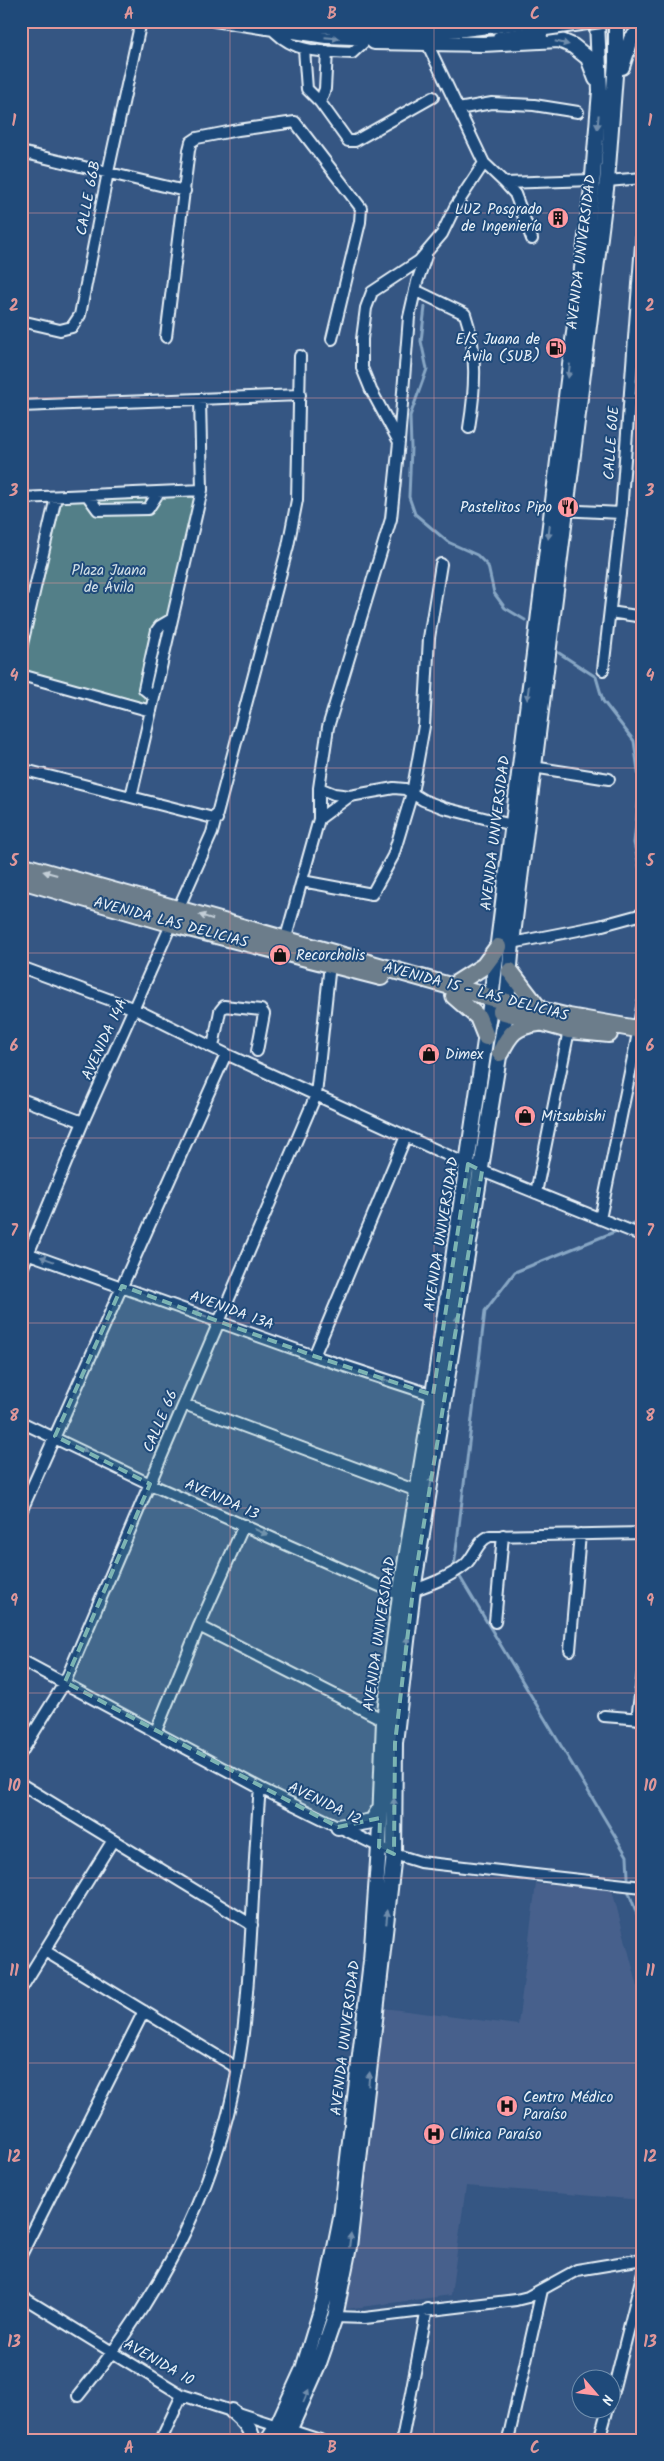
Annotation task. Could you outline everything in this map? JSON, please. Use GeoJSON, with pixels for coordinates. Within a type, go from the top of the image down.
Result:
{"type":"FeatureCollection","features":[{"type":"Feature","properties":{"kind":"main road","name":"AVENIDA 15 - LAS DELICIAS"},"geometry":{"type":"LineString","coordinates":[[21,865],[180,908],[454,991]]}},
{"type":"Feature","properties":{"kind":"main road","name":"AVENIDA LAS DELICIAS"},"geometry":{"type":"LineString","coordinates":[[21,880],[172,924],[330,964],[454,991],[540,1016],[569,1030],[640,1034]]}},
{"type":"Feature","properties":{"kind":"main road"},"geometry":{"type":"LineString","coordinates":[[486,1037],[478,1017],[454,991],[484,966],[505,945]]}},
{"type":"Feature","properties":{"kind":"main road"},"geometry":{"type":"LineString","coordinates":[[500,1053],[509,1035],[540,1016],[510,971]]}},
{"type":"Feature","properties":{"kind":"main road","name":"AVENIDA 15 - LAS DELICIAS"},"geometry":{"type":"LineString","coordinates":[[540,1016],[640,1034]]}},
{"type":"Feature","properties":{"kind":"street","name":"CALLE 66B"},"geometry":{"type":"LineString","coordinates":[[21,321],[60,330],[72,328],[80,315],[108,172],[141,21]]}},
{"type":"Feature","properties":{"kind":"street"},"geometry":{"type":"LineString","coordinates":[[214,21],[275,32],[427,43],[482,44],[560,40],[573,46],[588,58],[607,92]]}},
{"type":"Feature","properties":{"kind":"street"},"geometry":{"type":"LineString","coordinates":[[270,21],[328,29],[371,38],[474,38],[506,36],[608,21]]}},
{"type":"Feature","properties":{"kind":"street"},"geometry":{"type":"LineString","coordinates":[[275,32],[287,43],[304,49],[352,53],[371,38],[529,21]]}},
{"type":"Feature","properties":{"kind":"street","name":"AVENIDA UNIVERSIDAD"},"geometry":{"type":"LineString","coordinates":[[284,2432],[325,2297],[341,2218],[371,1960],[379,1847],[384,1720],[482,1171],[507,1007],[510,971],[505,945],[512,825],[607,181],[607,92],[597,21]]}},
{"type":"Feature","properties":{"kind":"street","name":"AVENIDA UNIVERSIDAD"},"geometry":{"type":"LineString","coordinates":[[268,2440],[284,2432],[318,2366],[335,2317],[350,2247],[394,1854],[395,1743],[407,1593],[418,1491],[491,1002],[505,945],[533,766],[592,180],[607,92],[616,21]]}},
{"type":"Feature","properties":{"kind":"street"},"geometry":{"type":"LineString","coordinates":[[607,92],[631,39],[643,28]]}},
{"type":"Feature","properties":{"kind":"street"},"geometry":{"type":"LineString","coordinates":[[427,43],[484,164],[505,182],[515,194],[532,239]]}},
{"type":"Feature","properties":{"kind":"street"},"geometry":{"type":"LineString","coordinates":[[304,49],[307,89],[320,102],[348,141],[355,141],[433,96]]}},
{"type":"Feature","properties":{"kind":"street"},"geometry":{"type":"LineString","coordinates":[[320,102],[325,89],[326,51]]}},
{"type":"Feature","properties":{"kind":"street"},"geometry":{"type":"LineString","coordinates":[[458,109],[492,103],[534,105],[578,112]]}},
{"type":"Feature","properties":{"kind":"street"},"geometry":{"type":"LineString","coordinates":[[166,337],[189,150],[192,142],[197,138],[238,130],[295,122],[361,208],[360,222],[332,339]]}},
{"type":"Feature","properties":{"kind":"street"},"geometry":{"type":"LineString","coordinates":[[21,152],[185,191]]}},
{"type":"Feature","properties":{"kind":"street"},"geometry":{"type":"LineString","coordinates":[[399,442],[371,390],[362,368],[362,339],[365,316],[372,292],[419,262],[442,234],[455,207],[484,164]]}},
{"type":"Feature","properties":{"kind":"street"},"geometry":{"type":"LineString","coordinates":[[607,181],[643,178]]}},
{"type":"Feature","properties":{"kind":"street"},"geometry":{"type":"LineString","coordinates":[[505,182],[592,180]]}},
{"type":"Feature","properties":{"kind":"street","name":"CALLE 60E"},"geometry":{"type":"LineString","coordinates":[[603,670],[621,513],[643,217]]}},
{"type":"Feature","properties":{"kind":"street"},"geometry":{"type":"LineString","coordinates":[[286,941],[319,820],[319,788],[328,727],[391,519],[409,318],[415,290],[428,251]]}},
{"type":"Feature","properties":{"kind":"street"},"geometry":{"type":"LineString","coordinates":[[415,290],[465,314],[470,328],[474,354],[474,398],[469,428]]}},
{"type":"Feature","properties":{"kind":"street","name":"AVENIDA 14A"},"geometry":{"type":"LineString","coordinates":[[21,1271],[25,1252],[180,908],[217,819],[288,546],[297,500],[300,356]]}},
{"type":"Feature","properties":{"kind":"street"},"geometry":{"type":"LineString","coordinates":[[21,406],[300,395]]}},
{"type":"Feature","properties":{"kind":"street"},"geometry":{"type":"LineString","coordinates":[[629,399],[643,400]]}},
{"type":"Feature","properties":{"kind":"street"},"geometry":{"type":"LineString","coordinates":[[131,797],[202,490],[200,400]]}},
{"type":"Feature","properties":{"kind":"street"},"geometry":{"type":"LineString","coordinates":[[21,498],[202,490]]}},
{"type":"Feature","properties":{"kind":"street"},"geometry":{"type":"LineString","coordinates":[[86,495],[98,510],[144,511],[152,506],[159,492]]}},
{"type":"Feature","properties":{"kind":"street"},"geometry":{"type":"LineString","coordinates":[[21,649],[56,497]]}},
{"type":"Feature","properties":{"kind":"street"},"geometry":{"type":"LineString","coordinates":[[558,510],[621,513]]}},
{"type":"Feature","properties":{"kind":"street"},"geometry":{"type":"LineString","coordinates":[[302,881],[366,894],[375,892],[393,856],[412,793],[424,726],[429,638],[441,564]]}},
{"type":"Feature","properties":{"kind":"street"},"geometry":{"type":"LineString","coordinates":[[610,612],[643,617]]}},
{"type":"Feature","properties":{"kind":"street"},"geometry":{"type":"LineString","coordinates":[[21,675],[151,710]]}},
{"type":"Feature","properties":{"kind":"street"},"geometry":{"type":"LineString","coordinates":[[533,766],[609,778]]}},
{"type":"Feature","properties":{"kind":"street"},"geometry":{"type":"LineString","coordinates":[[21,769],[217,819]]}},
{"type":"Feature","properties":{"kind":"street"},"geometry":{"type":"LineString","coordinates":[[319,788],[334,794],[350,796],[394,788],[412,793],[444,808],[512,825]]}},
{"type":"Feature","properties":{"kind":"street"},"geometry":{"type":"LineString","coordinates":[[319,820],[350,796]]}},
{"type":"Feature","properties":{"kind":"street"},"geometry":{"type":"LineString","coordinates":[[505,945],[599,926],[643,914]]}},
{"type":"Feature","properties":{"kind":"street","name":"CALLE 66"},"geometry":{"type":"LineString","coordinates":[[21,1754],[65,1682],[316,1094],[330,964]]}},
{"type":"Feature","properties":{"kind":"street"},"geometry":{"type":"LineString","coordinates":[[21,967],[135,1009],[226,1054],[482,1171],[643,1236]]}},
{"type":"Feature","properties":{"kind":"street"},"geometry":{"type":"LineString","coordinates":[[602,1219],[640,1034],[643,1002]]}},
{"type":"Feature","properties":{"kind":"street"},"geometry":{"type":"LineString","coordinates":[[213,1047],[220,1011],[224,1006],[261,1010],[264,1014],[257,1051]]}},
{"type":"Feature","properties":{"kind":"street"},"geometry":{"type":"LineString","coordinates":[[536,1193],[569,1030]]}},
{"type":"Feature","properties":{"kind":"street"},"geometry":{"type":"LineString","coordinates":[[21,1512],[226,1054]]}},
{"type":"Feature","properties":{"kind":"street"},"geometry":{"type":"LineString","coordinates":[[21,1099],[83,1122]]}},
{"type":"Feature","properties":{"kind":"street"},"geometry":{"type":"LineString","coordinates":[[314,1356],[406,1136]]}},
{"type":"Feature","properties":{"kind":"street","name":"AVENIDA 13A"},"geometry":{"type":"LineString","coordinates":[[25,1252],[220,1320],[314,1356],[433,1395]]}},
{"type":"Feature","properties":{"kind":"street"},"geometry":{"type":"LineString","coordinates":[[184,1404],[418,1491]]}},
{"type":"Feature","properties":{"kind":"street","name":"AVENIDA 13"},"geometry":{"type":"LineString","coordinates":[[21,1422],[54,1436],[150,1484],[407,1593]]}},
{"type":"Feature","properties":{"kind":"street"},"geometry":{"type":"LineString","coordinates":[[156,1731],[199,1626],[244,1525]]}},
{"type":"Feature","properties":{"kind":"street"},"geometry":{"type":"LineString","coordinates":[[407,1593],[450,1574],[466,1564],[483,1539],[490,1536],[643,1533]]}},
{"type":"Feature","properties":{"kind":"street"},"geometry":{"type":"LineString","coordinates":[[570,1650],[580,1534]]}},
{"type":"Feature","properties":{"kind":"street"},"geometry":{"type":"LineString","coordinates":[[496,1622],[503,1535]]}},
{"type":"Feature","properties":{"kind":"street"},"geometry":{"type":"LineString","coordinates":[[199,1626],[384,1720]]}},
{"type":"Feature","properties":{"kind":"street","name":"AVENIDA 12"},"geometry":{"type":"LineString","coordinates":[[21,1660],[260,1788],[394,1854],[420,1862],[643,1887]]}},
{"type":"Feature","properties":{"kind":"street"},"geometry":{"type":"LineString","coordinates":[[604,1716],[640,1719],[643,1672]]}},
{"type":"Feature","properties":{"kind":"street"},"geometry":{"type":"LineString","coordinates":[[21,1784],[252,1925]]}},
{"type":"Feature","properties":{"kind":"street"},"geometry":{"type":"LineString","coordinates":[[78,2396],[113,2353],[178,2250],[204,2191],[228,2112],[242,2040],[252,1925],[260,1788]]}},
{"type":"Feature","properties":{"kind":"street"},"geometry":{"type":"LineString","coordinates":[[338,1827],[372,1821],[380,1807]]}},
{"type":"Feature","properties":{"kind":"street"},"geometry":{"type":"LineString","coordinates":[[21,1989],[113,1840]]}},
{"type":"Feature","properties":{"kind":"street"},"geometry":{"type":"LineString","coordinates":[[45,1951],[237,2068]]}},
{"type":"Feature","properties":{"kind":"street"},"geometry":{"type":"LineString","coordinates":[[21,2255],[144,2011]]}},
{"type":"Feature","properties":{"kind":"street"},"geometry":{"type":"LineString","coordinates":[[335,2317],[365,2318],[427,2309],[516,2300],[542,2290],[577,2270],[643,2259]]}},
{"type":"Feature","properties":{"kind":"street"},"geometry":{"type":"LineString","coordinates":[[619,2368],[643,2272]]}},
{"type":"Feature","properties":{"kind":"street"},"geometry":{"type":"LineString","coordinates":[[508,2440],[542,2290]]}},
{"type":"Feature","properties":{"kind":"street","name":"AVENIDA 10"},"geometry":{"type":"LineString","coordinates":[[21,2296],[182,2395],[232,2411],[284,2432],[320,2440]]}},
{"type":"Feature","properties":{"kind":"street"},"geometry":{"type":"LineString","coordinates":[[402,2440],[427,2309]]}},
{"type":"Feature","properties":{"kind":"street"},"geometry":{"type":"LineString","coordinates":[[162,2440],[182,2395]]}},
{"type":"Feature","properties":{"kind":"street"},"geometry":{"type":"LineString","coordinates":[[232,2411],[251,2430],[253,2440]]}},
{"type":"Feature","properties":{"kind":"street"},"geometry":{"type":"LineString","coordinates":[[599,2440],[605,2418]]}},
{"type":"Feature","properties":{"kind":"highlighted area"},"geometry":{"type":"Polygon","coordinates":[[[468,1164],[482,1171],[413,1590],[395,1743],[394,1854],[379,1847],[380,1818],[338,1827],[65,1682],[150,1484],[55,1436],[122,1286],[314,1356],[433,1395],[468,1164]]]}},
{"type":"Feature","properties":{"kind":"shaded area","name":"Centro Médico Paraíso"},"geometry":{"type":"Polygon","coordinates":[[[536,1884],[611,1886],[643,2006],[643,2200],[466,2186],[451,2295],[346,2309],[383,2008],[518,2025],[536,1884]]]}},
{"type":"Feature","properties":{"kind":"green space","name":"Plaza Juana de Ávila"},"geometry":{"type":"Polygon","coordinates":[[[199,492],[149,708],[21,674],[21,658],[58,498],[199,492]]]}},
{"type":"Feature","properties":{"kind":"waterway"},"geometry":{"type":"LineString","coordinates":[[425,307],[421,341],[427,369],[410,416],[409,497],[415,514],[448,542],[477,555],[488,566],[494,593],[505,608],[525,620]]}},
{"type":"Feature","properties":{"kind":"waterway"},"geometry":{"type":"LineString","coordinates":[[559,653],[596,677],[603,701],[634,741],[640,786],[634,843]]}},
{"type":"Feature","properties":{"kind":"waterway"},"geometry":{"type":"LineString","coordinates":[[643,831],[634,843],[643,885]]}},
{"type":"Feature","properties":{"kind":"waterway"},"geometry":{"type":"LineString","coordinates":[[627,1226],[643,1220]]}},
{"type":"Feature","properties":{"kind":"waterway"},"geometry":{"type":"LineString","coordinates":[[619,1230],[515,1272],[485,1311],[454,1567],[627,1856],[628,1877]]}},
{"type":"Feature","properties":{"kind":"waterway"},"geometry":{"type":"LineString","coordinates":[[629,1893],[643,1930]]}},
{"type":"Feature","properties":{"kind":"place","name":"LUZ Posgrado de Ingeniería"},"geometry":{"type":"Point","coordinates":[558,218]}},
{"type":"Feature","properties":{"kind":"place","name":"E/S Juana de Ávila (SUB)"},"geometry":{"type":"Point","coordinates":[556,348]}},
{"type":"Feature","properties":{"kind":"place","name":"Pastelitos Pipo"},"geometry":{"type":"Point","coordinates":[568,507]}},
{"type":"Feature","properties":{"kind":"place","name":"Recorcholis"},"geometry":{"type":"Point","coordinates":[280,955]}},
{"type":"Feature","properties":{"kind":"place","name":"Dimex"},"geometry":{"type":"Point","coordinates":[429,1054]}},
{"type":"Feature","properties":{"kind":"place","name":"Mitsubishi"},"geometry":{"type":"Point","coordinates":[525,1116]}},
{"type":"Feature","properties":{"kind":"place","name":"Centro Médico Paraíso"},"geometry":{"type":"Point","coordinates":[507,2106]}},
{"type":"Feature","properties":{"kind":"place","name":"Clínica Paraíso"},"geometry":{"type":"Point","coordinates":[434,2134]}}]}
